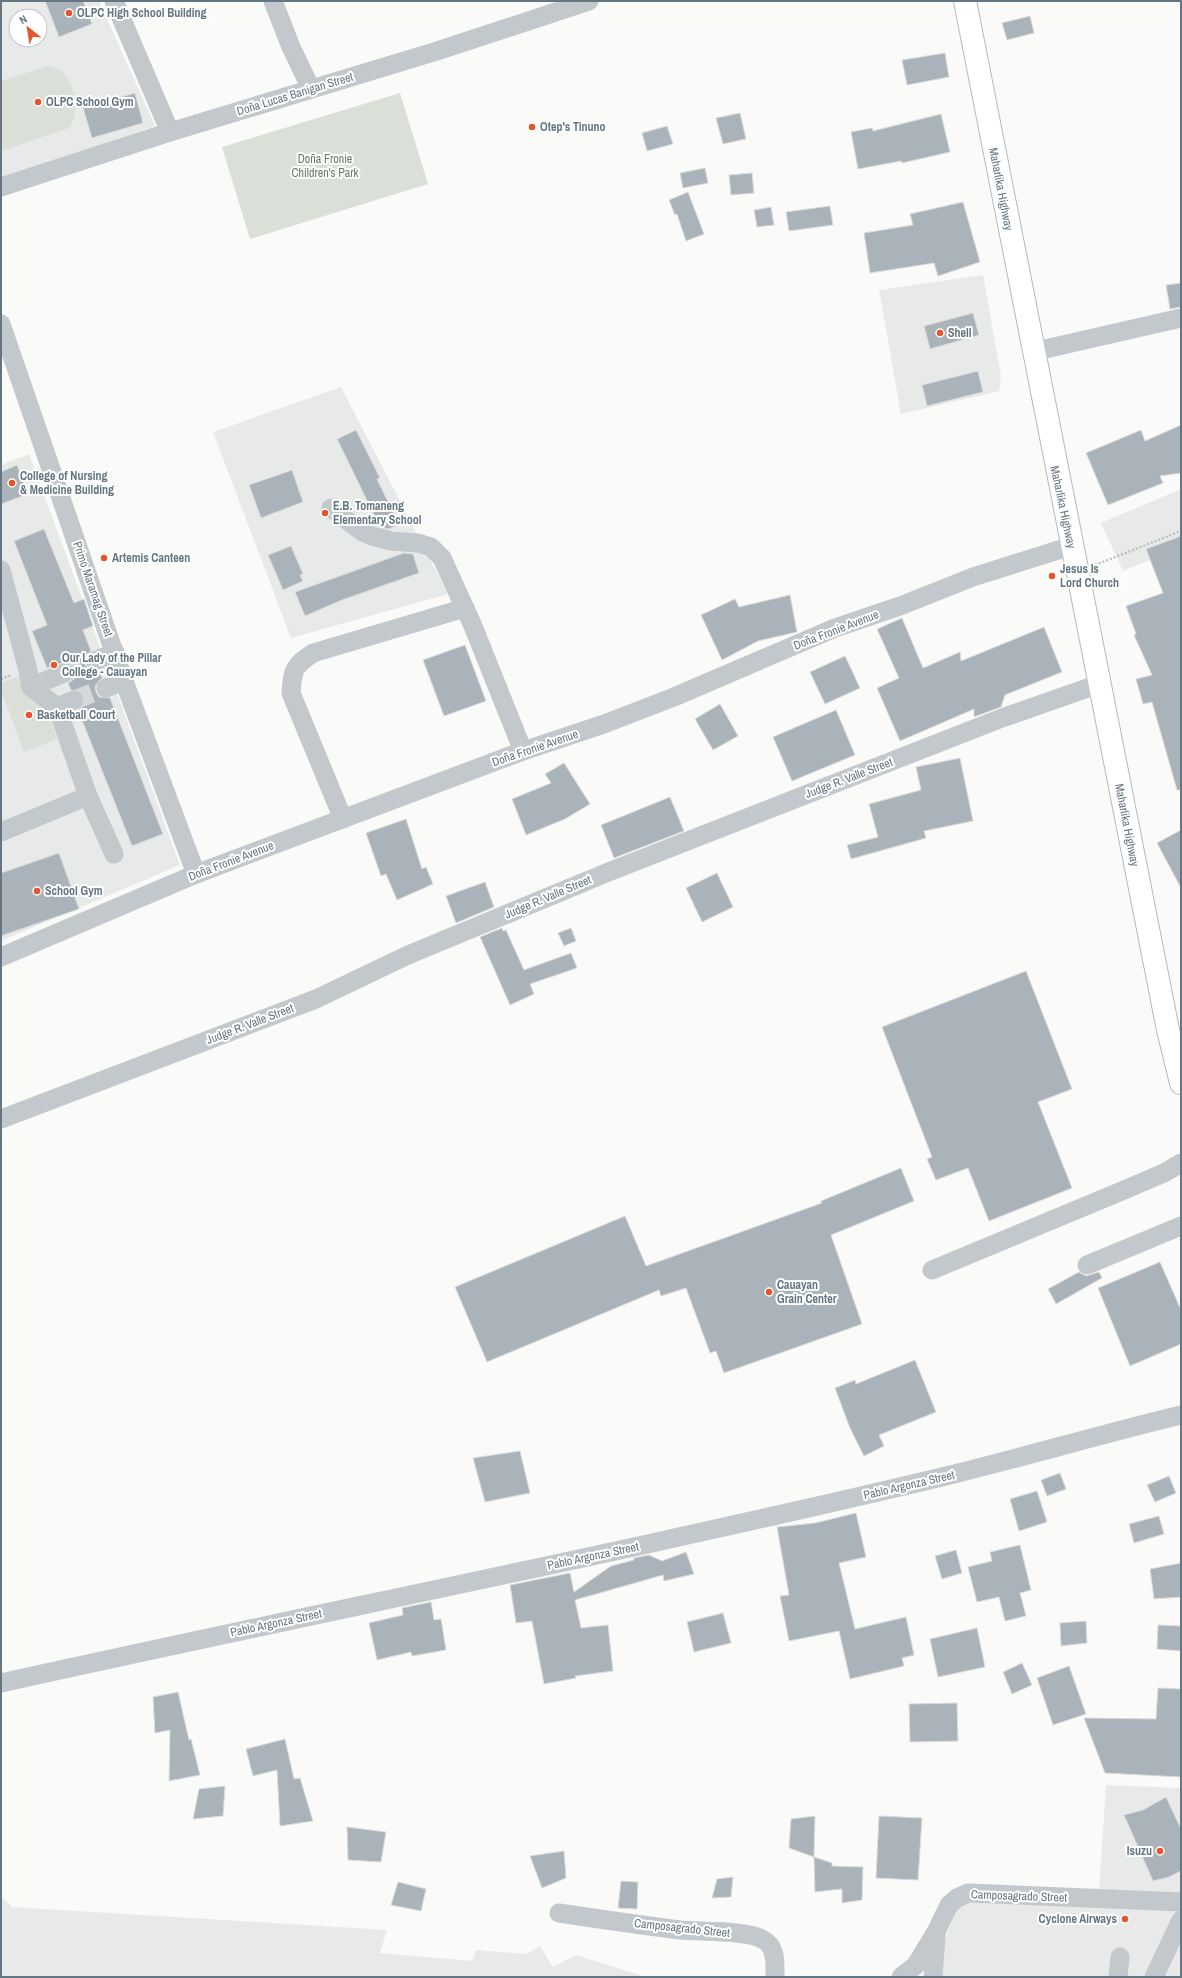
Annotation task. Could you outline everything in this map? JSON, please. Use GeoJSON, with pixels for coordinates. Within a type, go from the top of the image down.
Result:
{"type":"FeatureCollection","features":[{"type":"Feature","properties":{"kind":"highway","name":"Maharlika Highway"},"geometry":{"type":"LineString","coordinates":[[965,1],[1032,352],[1099,684],[1174,1029],[1181,1082]]}},
{"type":"Feature","properties":{"kind":"street"},"geometry":{"type":"LineString","coordinates":[[114,1],[170,132]]}},
{"type":"Feature","properties":{"kind":"street"},"geometry":{"type":"LineString","coordinates":[[273,1],[291,47],[311,89]]}},
{"type":"Feature","properties":{"kind":"street","name":"Doña Lucas Banigan Street"},"geometry":{"type":"LineString","coordinates":[[1,187],[170,132],[437,51],[561,5],[589,1]]}},
{"type":"Feature","properties":{"kind":"street"},"geometry":{"type":"LineString","coordinates":[[1032,352],[1181,318]]}},
{"type":"Feature","properties":{"kind":"street","name":"Primo Maramag Street"},"geometry":{"type":"LineString","coordinates":[[1,324],[124,681],[196,874]]}},
{"type":"Feature","properties":{"kind":"street"},"geometry":{"type":"LineString","coordinates":[[332,508],[361,531],[372,536],[398,542],[418,543],[432,547],[442,558],[465,608],[524,751]]}},
{"type":"Feature","properties":{"kind":"street","name":"Doña Fronie Avenue"},"geometry":{"type":"LineString","coordinates":[[1,957],[196,874],[524,751],[604,724],[674,697],[835,628],[900,606],[973,577],[1071,546]]}},
{"type":"Feature","properties":{"kind":"street"},"geometry":{"type":"LineString","coordinates":[[1,570],[31,686],[57,707],[88,796],[114,854]]}},
{"type":"Feature","properties":{"kind":"street"},"geometry":{"type":"LineString","coordinates":[[343,819],[291,693],[293,673],[298,663],[313,653],[465,608]]}},
{"type":"Feature","properties":{"kind":"street"},"geometry":{"type":"LineString","coordinates":[[95,661],[114,652]]}},
{"type":"Feature","properties":{"kind":"street"},"geometry":{"type":"LineString","coordinates":[[31,686],[64,673]]}},
{"type":"Feature","properties":{"kind":"street"},"geometry":{"type":"LineString","coordinates":[[106,688],[124,681]]}},
{"type":"Feature","properties":{"kind":"street","name":"Judge R. Valle Street"},"geometry":{"type":"LineString","coordinates":[[1,1119],[316,999],[408,955],[618,868],[1002,718],[1099,684]]}},
{"type":"Feature","properties":{"kind":"street"},"geometry":{"type":"LineString","coordinates":[[57,707],[74,700]]}},
{"type":"Feature","properties":{"kind":"street"},"geometry":{"type":"LineString","coordinates":[[1,832],[88,796]]}},
{"type":"Feature","properties":{"kind":"street"},"geometry":{"type":"LineString","coordinates":[[932,1270],[1130,1188],[1164,1173],[1181,1163]]}},
{"type":"Feature","properties":{"kind":"street"},"geometry":{"type":"LineString","coordinates":[[1087,1265],[1181,1226]]}},
{"type":"Feature","properties":{"kind":"street","name":"Pablo Argonza Street"},"geometry":{"type":"LineString","coordinates":[[1,1683],[231,1632],[547,1566],[812,1507],[950,1475],[1181,1415]]}},
{"type":"Feature","properties":{"kind":"street","name":"Camposagrado Street"},"geometry":{"type":"LineString","coordinates":[[901,1977],[916,1965],[936,1932],[943,1914],[949,1905],[957,1898],[968,1893],[1181,1902]]}},
{"type":"Feature","properties":{"kind":"street","name":"Camposagrado Street"},"geometry":{"type":"LineString","coordinates":[[559,1913],[681,1930],[730,1933],[763,1939],[770,1945],[774,1954],[775,1977]]}},
{"type":"Feature","properties":{"kind":"street"},"geometry":{"type":"LineString","coordinates":[[1154,1977],[1181,1920]]}},
{"type":"Feature","properties":{"kind":"street"},"geometry":{"type":"LineString","coordinates":[[933,1977],[936,1932]]}},
{"type":"Feature","properties":{"kind":"street"},"geometry":{"type":"LineString","coordinates":[[1118,1977],[1120,1957]]}},
{"type":"Feature","properties":{"kind":"path"},"geometry":{"type":"LineString","coordinates":[[1077,572],[1181,531]]}},
{"type":"Feature","properties":{"kind":"shaded area"},"geometry":{"type":"Polygon","coordinates":[[[1,1],[99,1],[155,126],[1,179],[1,1]]]}},
{"type":"Feature","properties":{"kind":"shaded area","name":"Shell"},"geometry":{"type":"Polygon","coordinates":[[[983,275],[1001,376],[999,391],[901,414],[879,290],[983,275]]]}},
{"type":"Feature","properties":{"kind":"shaded area","name":"E.B. Tomaneng Elementary School"},"geometry":{"type":"Polygon","coordinates":[[[341,387],[448,594],[291,638],[213,432],[341,387]]]}},
{"type":"Feature","properties":{"kind":"shaded area","name":"Our Lady of the Pillar College - Cauayan"},"geometry":{"type":"Polygon","coordinates":[[[29,454],[180,865],[1,941],[1,465],[29,454]]]}},
{"type":"Feature","properties":{"kind":"shaded area"},"geometry":{"type":"Polygon","coordinates":[[[1181,489],[1181,538],[1152,559],[1123,571],[1101,523],[1181,489]]]}},
{"type":"Feature","properties":{"kind":"shaded area"},"geometry":{"type":"Polygon","coordinates":[[[1106,1785],[1181,1788],[1181,1899],[1099,1893],[1106,1785]]]}},
{"type":"Feature","properties":{"kind":"shaded area"},"geometry":{"type":"Polygon","coordinates":[[[1,1897],[12,1907],[387,1930],[380,1953],[472,1961],[476,1950],[526,1954],[540,1946],[553,1967],[576,1955],[646,1977],[1,1977],[1,1897]]]}},
{"type":"Feature","properties":{"kind":"shaded area"},"geometry":{"type":"Polygon","coordinates":[[[962,1898],[1181,1910],[1181,1977],[939,1977],[939,1953],[962,1898]]]}},
{"type":"Feature","properties":{"kind":"green space","name":"OLPC School Gym"},"geometry":{"type":"Polygon","coordinates":[[[48,66],[60,70],[70,82],[73,90],[75,106],[69,128],[1,151],[1,81],[48,66]]]}},
{"type":"Feature","properties":{"kind":"green space","name":"Doña Fronie Children's Park"},"geometry":{"type":"Polygon","coordinates":[[[400,93],[428,184],[250,239],[222,147],[400,93]]]}},
{"type":"Feature","properties":{"kind":"green space","name":"Basketball Court"},"geometry":{"type":"Polygon","coordinates":[[[33,671],[57,739],[24,752],[1,690],[1,683],[33,671]]]}},
{"type":"Feature","properties":{"kind":"building","name":"OLPC High School Building"},"geometry":{"type":"Polygon","coordinates":[[[45,1],[83,1],[92,24],[59,37],[45,1]]]}},
{"type":"Feature","properties":{"kind":"building"},"geometry":{"type":"Polygon","coordinates":[[[1030,16],[1034,33],[1007,40],[1002,23],[1030,16]]]}},
{"type":"Feature","properties":{"kind":"building"},"geometry":{"type":"Polygon","coordinates":[[[945,53],[949,77],[907,85],[902,60],[945,53]]]}},
{"type":"Feature","properties":{"kind":"building"},"geometry":{"type":"Polygon","coordinates":[[[135,93],[143,123],[92,138],[83,108],[135,93]]]}},
{"type":"Feature","properties":{"kind":"building"},"geometry":{"type":"Polygon","coordinates":[[[740,113],[746,139],[723,144],[716,118],[740,113]]]}},
{"type":"Feature","properties":{"kind":"building"},"geometry":{"type":"Polygon","coordinates":[[[941,114],[950,152],[902,163],[901,161],[858,169],[851,132],[872,128],[873,131],[941,114]]]}},
{"type":"Feature","properties":{"kind":"building"},"geometry":{"type":"Polygon","coordinates":[[[667,126],[673,144],[647,151],[642,133],[667,126]]]}},
{"type":"Feature","properties":{"kind":"building"},"geometry":{"type":"Polygon","coordinates":[[[705,168],[708,183],[683,188],[680,173],[705,168]]]}},
{"type":"Feature","properties":{"kind":"building"},"geometry":{"type":"Polygon","coordinates":[[[752,173],[754,193],[731,195],[729,175],[752,173]]]}},
{"type":"Feature","properties":{"kind":"building"},"geometry":{"type":"Polygon","coordinates":[[[688,192],[704,234],[686,241],[677,214],[675,215],[669,200],[688,192]]]}},
{"type":"Feature","properties":{"kind":"building"},"geometry":{"type":"Polygon","coordinates":[[[963,202],[980,262],[938,276],[934,263],[870,273],[864,233],[913,225],[910,214],[963,202]]]}},
{"type":"Feature","properties":{"kind":"building"},"geometry":{"type":"Polygon","coordinates":[[[830,206],[833,225],[789,231],[786,212],[830,206]]]}},
{"type":"Feature","properties":{"kind":"building"},"geometry":{"type":"Polygon","coordinates":[[[771,207],[774,225],[757,227],[754,210],[771,207]]]}},
{"type":"Feature","properties":{"kind":"building"},"geometry":{"type":"Polygon","coordinates":[[[1181,283],[1181,307],[1170,309],[1166,285],[1181,283]]]}},
{"type":"Feature","properties":{"kind":"building"},"geometry":{"type":"Polygon","coordinates":[[[973,313],[979,335],[930,349],[924,326],[973,313]]]}},
{"type":"Feature","properties":{"kind":"building"},"geometry":{"type":"Polygon","coordinates":[[[978,371],[983,392],[927,406],[922,385],[978,371]]]}},
{"type":"Feature","properties":{"kind":"building"},"geometry":{"type":"Polygon","coordinates":[[[1181,425],[1181,473],[1160,476],[1163,483],[1108,505],[1086,453],[1141,430],[1145,441],[1181,425]]]}},
{"type":"Feature","properties":{"kind":"building"},"geometry":{"type":"Polygon","coordinates":[[[356,430],[380,478],[377,479],[399,524],[389,529],[380,527],[337,439],[356,430]]]}},
{"type":"Feature","properties":{"kind":"building","name":"College of Nursing & Medicine Building"},"geometry":{"type":"Polygon","coordinates":[[[17,465],[28,494],[1,504],[1,472],[17,465]]]}},
{"type":"Feature","properties":{"kind":"building"},"geometry":{"type":"Polygon","coordinates":[[[292,470],[303,502],[261,518],[249,485],[292,470]]]}},
{"type":"Feature","properties":{"kind":"building"},"geometry":{"type":"Polygon","coordinates":[[[44,529],[74,603],[84,599],[93,626],[83,630],[91,651],[86,655],[85,665],[89,670],[99,671],[102,678],[95,686],[96,692],[99,697],[110,698],[163,834],[132,846],[78,710],[83,706],[84,696],[80,691],[71,690],[68,683],[73,680],[75,675],[74,668],[65,662],[47,668],[32,631],[47,625],[14,541],[44,529]]]}},
{"type":"Feature","properties":{"kind":"building"},"geometry":{"type":"Polygon","coordinates":[[[1181,536],[1181,790],[1177,790],[1152,702],[1143,704],[1136,679],[1152,675],[1134,635],[1136,634],[1126,606],[1163,593],[1146,549],[1181,536]]]}},
{"type":"Feature","properties":{"kind":"building"},"geometry":{"type":"Polygon","coordinates":[[[291,546],[303,574],[300,575],[303,581],[283,590],[268,555],[291,546]]]}},
{"type":"Feature","properties":{"kind":"building"},"geometry":{"type":"Polygon","coordinates":[[[404,553],[413,554],[419,573],[342,600],[305,616],[295,592],[404,553]]]}},
{"type":"Feature","properties":{"kind":"building"},"geometry":{"type":"Polygon","coordinates":[[[790,595],[797,632],[758,641],[722,660],[701,615],[735,599],[739,607],[790,595]]]}},
{"type":"Feature","properties":{"kind":"building"},"geometry":{"type":"Polygon","coordinates":[[[902,618],[923,668],[960,652],[961,661],[1044,627],[1062,672],[1005,695],[1001,707],[974,717],[974,709],[900,741],[877,688],[899,678],[877,629],[902,618]]]}},
{"type":"Feature","properties":{"kind":"building"},"geometry":{"type":"Polygon","coordinates":[[[465,645],[486,701],[444,716],[423,660],[465,645]]]}},
{"type":"Feature","properties":{"kind":"building"},"geometry":{"type":"Polygon","coordinates":[[[845,656],[860,688],[825,704],[810,672],[845,656]]]}},
{"type":"Feature","properties":{"kind":"building"},"geometry":{"type":"Polygon","coordinates":[[[720,704],[738,736],[713,750],[695,719],[720,704]]]}},
{"type":"Feature","properties":{"kind":"building"},"geometry":{"type":"Polygon","coordinates":[[[836,710],[855,755],[792,781],[773,737],[836,710]]]}},
{"type":"Feature","properties":{"kind":"building"},"geometry":{"type":"Polygon","coordinates":[[[960,758],[973,821],[924,831],[926,838],[851,859],[847,845],[878,837],[869,804],[921,790],[916,767],[960,758]]]}},
{"type":"Feature","properties":{"kind":"building"},"geometry":{"type":"Polygon","coordinates":[[[564,763],[590,804],[565,819],[526,835],[512,799],[551,783],[545,774],[564,763]]]}},
{"type":"Feature","properties":{"kind":"building"},"geometry":{"type":"Polygon","coordinates":[[[670,797],[684,831],[614,858],[601,825],[670,797]]]}},
{"type":"Feature","properties":{"kind":"building"},"geometry":{"type":"Polygon","coordinates":[[[406,819],[422,869],[426,867],[433,884],[397,900],[386,874],[381,876],[366,833],[406,819]]]}},
{"type":"Feature","properties":{"kind":"building"},"geometry":{"type":"Polygon","coordinates":[[[1181,830],[1181,888],[1157,843],[1181,830]]]}},
{"type":"Feature","properties":{"kind":"building","name":"School Gym"},"geometry":{"type":"Polygon","coordinates":[[[59,853],[79,909],[1,936],[1,873],[59,853]]]}},
{"type":"Feature","properties":{"kind":"building"},"geometry":{"type":"Polygon","coordinates":[[[717,873],[733,907],[702,922],[686,888],[717,873]]]}},
{"type":"Feature","properties":{"kind":"building"},"geometry":{"type":"Polygon","coordinates":[[[485,882],[494,907],[456,923],[446,896],[485,882]]]}},
{"type":"Feature","properties":{"kind":"building"},"geometry":{"type":"Polygon","coordinates":[[[502,928],[503,931],[506,930],[524,970],[571,953],[577,968],[530,984],[534,994],[510,1005],[480,937],[502,928]]]}},
{"type":"Feature","properties":{"kind":"building"},"geometry":{"type":"Polygon","coordinates":[[[571,928],[576,941],[564,946],[558,933],[571,928]]]}},
{"type":"Feature","properties":{"kind":"building"},"geometry":{"type":"Polygon","coordinates":[[[1026,971],[1072,1089],[1038,1102],[1072,1188],[989,1221],[968,1168],[936,1180],[927,1159],[932,1157],[882,1027],[1026,971]]]}},
{"type":"Feature","properties":{"kind":"building"},"geometry":{"type":"Polygon","coordinates":[[[901,1168],[914,1201],[831,1235],[862,1324],[724,1373],[716,1351],[710,1353],[686,1288],[661,1296],[659,1290],[487,1362],[455,1287],[625,1216],[646,1266],[822,1203],[821,1201],[901,1168]]]}},
{"type":"Feature","properties":{"kind":"building"},"geometry":{"type":"Polygon","coordinates":[[[1160,1262],[1181,1310],[1181,1344],[1130,1366],[1098,1288],[1160,1262]]]}},
{"type":"Feature","properties":{"kind":"building"},"geometry":{"type":"Polygon","coordinates":[[[1079,1272],[1086,1276],[1099,1272],[1102,1278],[1056,1304],[1048,1289],[1079,1272]]]}},
{"type":"Feature","properties":{"kind":"building"},"geometry":{"type":"Polygon","coordinates":[[[915,1360],[936,1412],[879,1435],[884,1446],[864,1456],[850,1428],[835,1388],[855,1380],[856,1384],[915,1360]]]}},
{"type":"Feature","properties":{"kind":"building"},"geometry":{"type":"Polygon","coordinates":[[[520,1451],[530,1493],[485,1502],[473,1458],[520,1451]]]}},
{"type":"Feature","properties":{"kind":"building"},"geometry":{"type":"Polygon","coordinates":[[[1060,1473],[1066,1489],[1047,1496],[1041,1480],[1060,1473]]]}},
{"type":"Feature","properties":{"kind":"building"},"geometry":{"type":"Polygon","coordinates":[[[1169,1476],[1176,1493],[1155,1502],[1147,1485],[1169,1476]]]}},
{"type":"Feature","properties":{"kind":"building"},"geometry":{"type":"Polygon","coordinates":[[[1037,1491],[1047,1522],[1019,1531],[1010,1499],[1037,1491]]]}},
{"type":"Feature","properties":{"kind":"building"},"geometry":{"type":"Polygon","coordinates":[[[856,1513],[866,1557],[839,1563],[855,1629],[906,1617],[914,1655],[902,1658],[904,1666],[850,1679],[839,1631],[789,1641],[780,1596],[789,1595],[777,1527],[815,1523],[856,1513]]]}},
{"type":"Feature","properties":{"kind":"building"},"geometry":{"type":"Polygon","coordinates":[[[1159,1516],[1164,1534],[1134,1543],[1129,1524],[1159,1516]]]}},
{"type":"Feature","properties":{"kind":"building"},"geometry":{"type":"Polygon","coordinates":[[[1020,1545],[1031,1590],[1020,1593],[1026,1616],[1005,1621],[999,1597],[977,1602],[968,1567],[992,1561],[990,1552],[1020,1545]]]}},
{"type":"Feature","properties":{"kind":"building"},"geometry":{"type":"Polygon","coordinates":[[[956,1550],[962,1573],[942,1579],[935,1556],[956,1550]]]}},
{"type":"Feature","properties":{"kind":"building"},"geometry":{"type":"Polygon","coordinates":[[[686,1552],[694,1574],[664,1581],[663,1575],[575,1600],[581,1628],[608,1625],[613,1671],[575,1676],[576,1678],[544,1684],[532,1621],[516,1623],[510,1585],[570,1573],[574,1592],[611,1566],[634,1560],[634,1558],[649,1555],[662,1561],[686,1552]]]}},
{"type":"Feature","properties":{"kind":"building"},"geometry":{"type":"Polygon","coordinates":[[[1181,1563],[1181,1597],[1154,1599],[1150,1569],[1181,1563]]]}},
{"type":"Feature","properties":{"kind":"building"},"geometry":{"type":"Polygon","coordinates":[[[431,1602],[434,1620],[441,1619],[446,1650],[412,1656],[411,1652],[377,1660],[369,1623],[403,1615],[402,1608],[431,1602]]]}},
{"type":"Feature","properties":{"kind":"building"},"geometry":{"type":"Polygon","coordinates":[[[723,1613],[731,1643],[694,1652],[687,1622],[723,1613]]]}},
{"type":"Feature","properties":{"kind":"building"},"geometry":{"type":"Polygon","coordinates":[[[1086,1621],[1087,1643],[1061,1646],[1060,1623],[1086,1621]]]}},
{"type":"Feature","properties":{"kind":"building"},"geometry":{"type":"Polygon","coordinates":[[[1158,1625],[1181,1626],[1181,1651],[1157,1649],[1158,1625]]]}},
{"type":"Feature","properties":{"kind":"building"},"geometry":{"type":"Polygon","coordinates":[[[977,1628],[985,1667],[938,1677],[930,1639],[977,1628]]]}},
{"type":"Feature","properties":{"kind":"building"},"geometry":{"type":"Polygon","coordinates":[[[1022,1663],[1032,1685],[1012,1694],[1003,1672],[1022,1663]]]}},
{"type":"Feature","properties":{"kind":"building"},"geometry":{"type":"Polygon","coordinates":[[[1069,1666],[1086,1714],[1053,1725],[1037,1678],[1069,1666]]]}},
{"type":"Feature","properties":{"kind":"building"},"geometry":{"type":"Polygon","coordinates":[[[1158,1688],[1181,1689],[1181,1777],[1105,1773],[1084,1718],[1156,1719],[1158,1688]]]}},
{"type":"Feature","properties":{"kind":"building"},"geometry":{"type":"Polygon","coordinates":[[[178,1692],[189,1740],[191,1739],[200,1775],[169,1781],[170,1730],[155,1733],[153,1697],[178,1692]]]}},
{"type":"Feature","properties":{"kind":"building"},"geometry":{"type":"Polygon","coordinates":[[[957,1703],[958,1741],[910,1742],[909,1704],[957,1703]]]}},
{"type":"Feature","properties":{"kind":"building"},"geometry":{"type":"Polygon","coordinates":[[[285,1739],[294,1779],[300,1778],[313,1821],[280,1826],[277,1770],[253,1776],[246,1749],[285,1739]]]}},
{"type":"Feature","properties":{"kind":"building"},"geometry":{"type":"Polygon","coordinates":[[[225,1786],[223,1816],[193,1819],[199,1789],[225,1786]]]}},
{"type":"Feature","properties":{"kind":"building","name":"Isuzu"},"geometry":{"type":"Polygon","coordinates":[[[1166,1797],[1181,1829],[1181,1871],[1169,1877],[1153,1881],[1124,1815],[1143,1810],[1166,1797]]]}},
{"type":"Feature","properties":{"kind":"building"},"geometry":{"type":"Polygon","coordinates":[[[815,1816],[814,1857],[789,1848],[791,1819],[815,1816]]]}},
{"type":"Feature","properties":{"kind":"building"},"geometry":{"type":"Polygon","coordinates":[[[879,1816],[922,1818],[918,1880],[876,1878],[879,1816]]]}},
{"type":"Feature","properties":{"kind":"building"},"geometry":{"type":"Polygon","coordinates":[[[347,1827],[386,1832],[381,1862],[348,1860],[347,1827]]]}},
{"type":"Feature","properties":{"kind":"building"},"geometry":{"type":"Polygon","coordinates":[[[564,1851],[566,1878],[542,1888],[530,1856],[564,1851]]]}},
{"type":"Feature","properties":{"kind":"building"},"geometry":{"type":"Polygon","coordinates":[[[814,1857],[832,1863],[832,1866],[863,1867],[862,1900],[842,1903],[842,1889],[815,1892],[814,1857]]]}},
{"type":"Feature","properties":{"kind":"building"},"geometry":{"type":"Polygon","coordinates":[[[733,1877],[731,1897],[712,1898],[717,1879],[733,1877]]]}},
{"type":"Feature","properties":{"kind":"building"},"geometry":{"type":"Polygon","coordinates":[[[621,1881],[638,1882],[637,1909],[618,1908],[621,1881]]]}},
{"type":"Feature","properties":{"kind":"building"},"geometry":{"type":"Polygon","coordinates":[[[398,1882],[426,1889],[421,1911],[391,1905],[398,1882]]]}},
{"type":"Feature","properties":{"kind":"tunnel"},"geometry":{"type":"LineString","coordinates":[[64,673],[95,661]]}},
{"type":"Feature","properties":{"kind":"tunnel"},"geometry":{"type":"LineString","coordinates":[[74,700],[106,688]]}},
{"type":"Feature","properties":{"kind":"place","name":"OLPC High School Building"},"geometry":{"type":"Point","coordinates":[69,13]}},
{"type":"Feature","properties":{"kind":"place","name":"OLPC School Gym"},"geometry":{"type":"Point","coordinates":[38,102]}},
{"type":"Feature","properties":{"kind":"place","name":"Otep's Tinuno"},"geometry":{"type":"Point","coordinates":[532,127]}},
{"type":"Feature","properties":{"kind":"place","name":"Shell"},"geometry":{"type":"Point","coordinates":[940,333]}},
{"type":"Feature","properties":{"kind":"place","name":"College of Nursing & Medicine Building"},"geometry":{"type":"Point","coordinates":[12,483]}},
{"type":"Feature","properties":{"kind":"place","name":"E.B. Tomaneng Elementary School"},"geometry":{"type":"Point","coordinates":[325,513]}},
{"type":"Feature","properties":{"kind":"place","name":"Artemis Canteen"},"geometry":{"type":"Point","coordinates":[104,558]}},
{"type":"Feature","properties":{"kind":"place","name":"Jesus Is Lord Church"},"geometry":{"type":"Point","coordinates":[1052,576]}},
{"type":"Feature","properties":{"kind":"place","name":"Our Lady of the Pillar College - Cauayan"},"geometry":{"type":"Point","coordinates":[54,665]}},
{"type":"Feature","properties":{"kind":"place","name":"Basketball Court"},"geometry":{"type":"Point","coordinates":[29,715]}},
{"type":"Feature","properties":{"kind":"place","name":"School Gym"},"geometry":{"type":"Point","coordinates":[37,891]}},
{"type":"Feature","properties":{"kind":"place","name":"Cauayan Grain Center"},"geometry":{"type":"Point","coordinates":[769,1292]}},
{"type":"Feature","properties":{"kind":"place","name":"Isuzu"},"geometry":{"type":"Point","coordinates":[1160,1851]}},
{"type":"Feature","properties":{"kind":"place","name":"Cyclone Airways"},"geometry":{"type":"Point","coordinates":[1125,1919]}}]}
